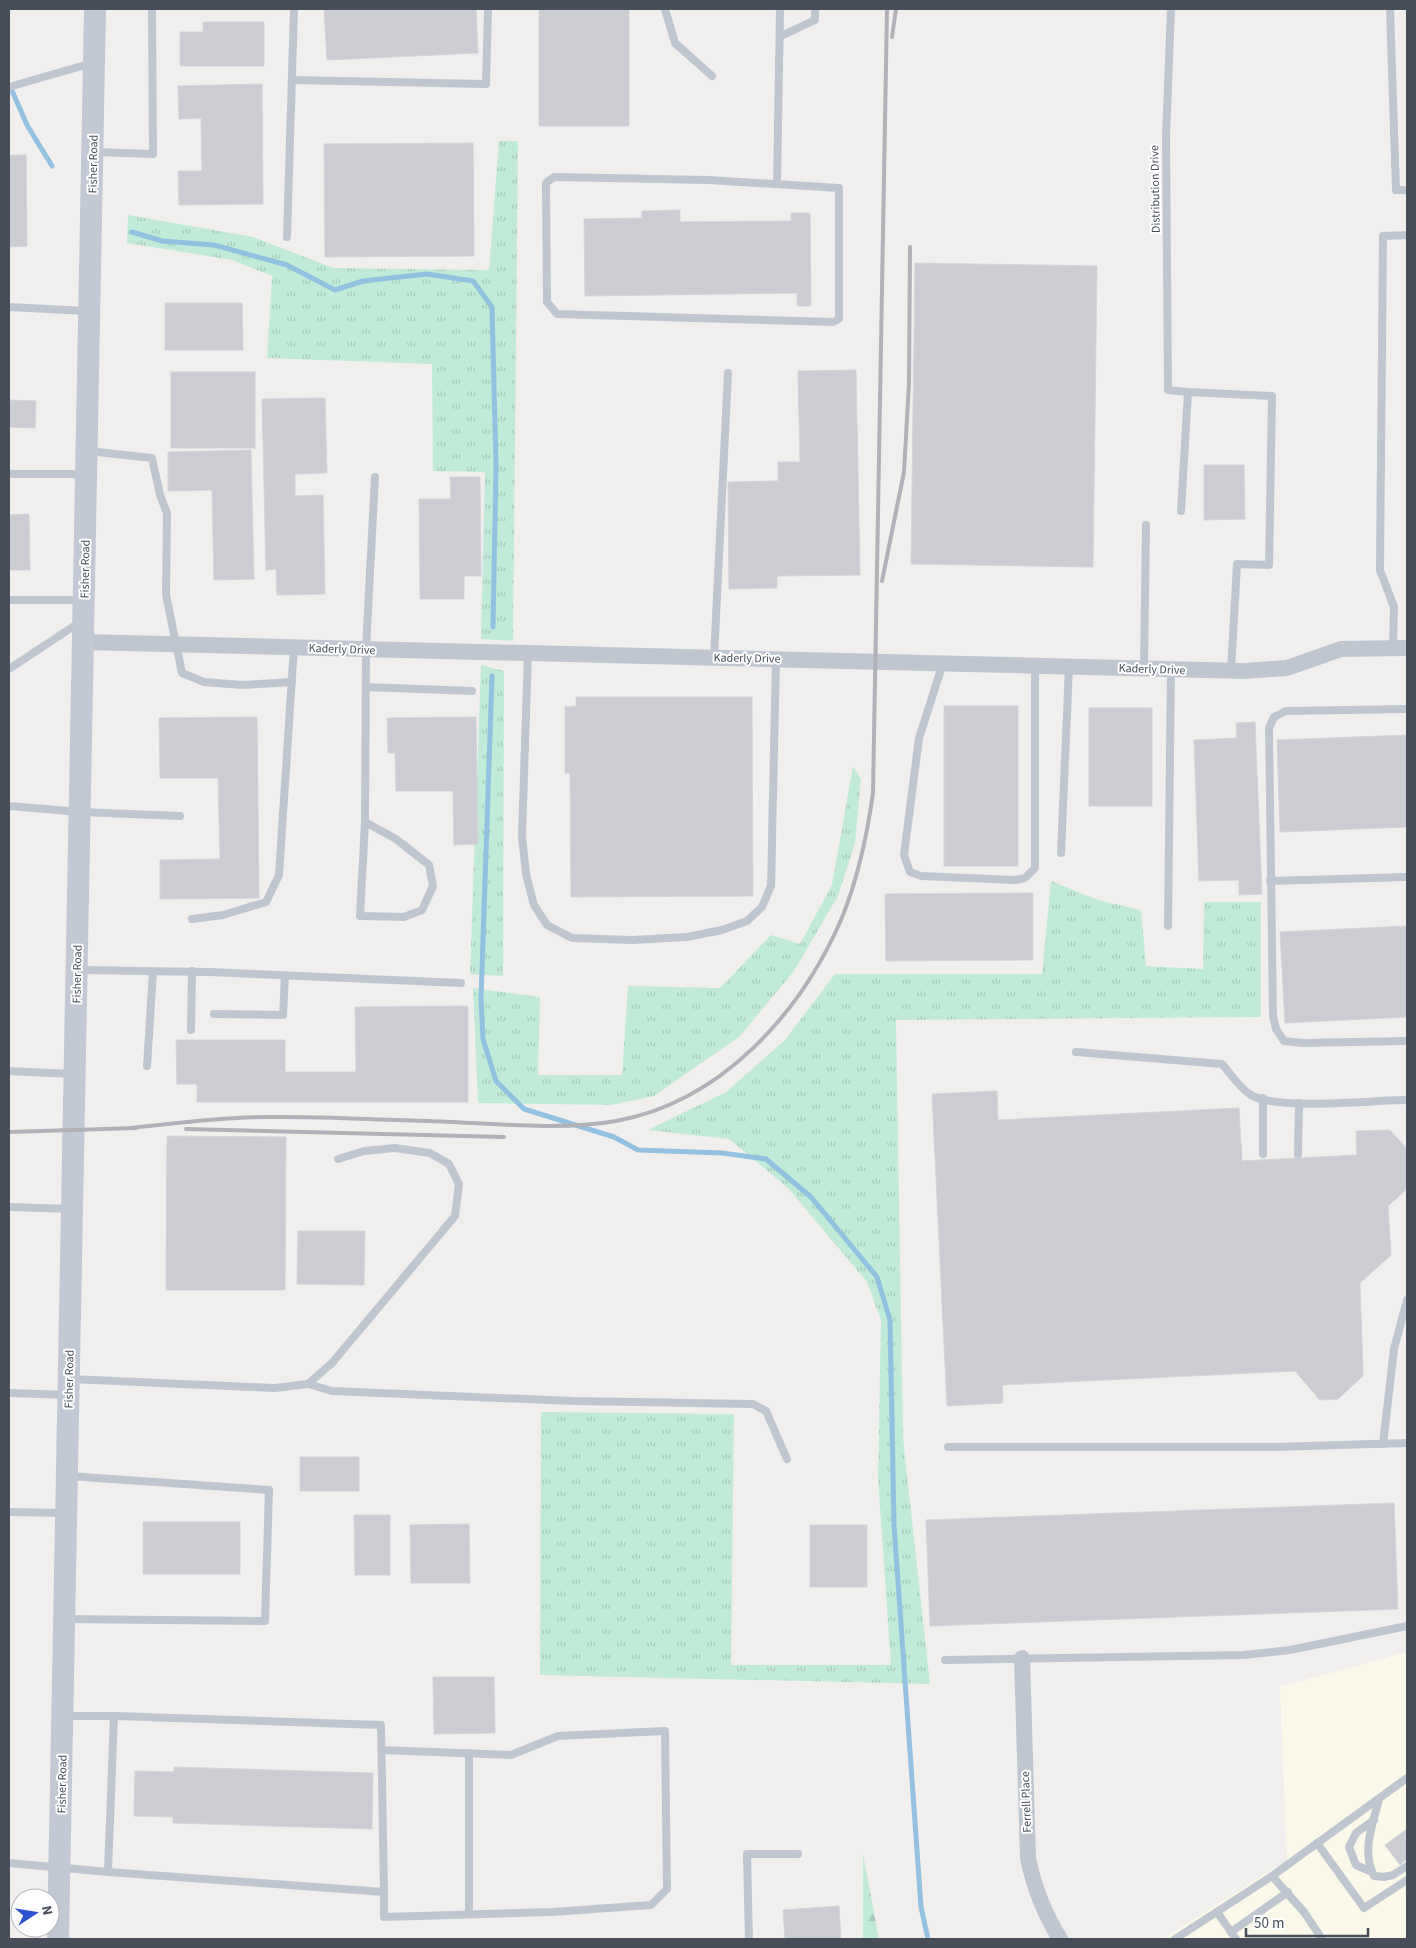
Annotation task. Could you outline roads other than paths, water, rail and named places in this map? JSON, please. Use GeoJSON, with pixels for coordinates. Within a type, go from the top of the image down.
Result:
{"type":"FeatureCollection","features":[{"type":"Feature","properties":{"kind":"main road","name":"Fisher Road"},"geometry":{"type":"LineString","coordinates":[[58,1939],[61,1868],[68,1387],[81,812],[95,9]]}},
{"type":"Feature","properties":{"kind":"street","name":"Kaderly Drive"},"geometry":{"type":"LineString","coordinates":[[84,642],[1231,671],[1287,668],[1342,649],[1400,648]]}},
{"type":"Feature","properties":{"kind":"street","name":"Ferrell Place"},"geometry":{"type":"LineString","coordinates":[[1022,1658],[1028,1858],[1032,1880],[1040,1903],[1060,1939]]}},
{"type":"Feature","properties":{"kind":"lane"},"geometry":{"type":"LineString","coordinates":[[93,152],[153,154],[152,9]]}},
{"type":"Feature","properties":{"kind":"lane"},"geometry":{"type":"LineString","coordinates":[[287,237],[294,9]]}},
{"type":"Feature","properties":{"kind":"lane"},"geometry":{"type":"LineString","coordinates":[[292,80],[486,84],[488,9]]}},
{"type":"Feature","properties":{"kind":"lane"},"geometry":{"type":"LineString","coordinates":[[665,9],[675,43],[712,76]]}},
{"type":"Feature","properties":{"kind":"lane"},"geometry":{"type":"LineString","coordinates":[[777,184],[780,9]]}},
{"type":"Feature","properties":{"kind":"lane"},"geometry":{"type":"LineString","coordinates":[[781,36],[815,20],[815,9]]}},
{"type":"Feature","properties":{"kind":"lane","name":"Distribution Drive"},"geometry":{"type":"LineString","coordinates":[[1171,9],[1166,137],[1168,390],[1188,392]]}},
{"type":"Feature","properties":{"kind":"lane"},"geometry":{"type":"LineString","coordinates":[[1390,9],[1396,190],[1407,190]]}},
{"type":"Feature","properties":{"kind":"lane"},"geometry":{"type":"LineString","coordinates":[[9,86],[94,63]]}},
{"type":"Feature","properties":{"kind":"lane"},"geometry":{"type":"LineString","coordinates":[[554,177],[709,180],[777,184],[839,188],[839,319],[833,322],[557,314],[547,302],[546,184],[554,177]]}},
{"type":"Feature","properties":{"kind":"lane"},"geometry":{"type":"LineString","coordinates":[[1400,648],[1394,607],[1380,570],[1383,236],[1407,235]]}},
{"type":"Feature","properties":{"kind":"lane"},"geometry":{"type":"LineString","coordinates":[[9,307],[90,311]]}},
{"type":"Feature","properties":{"kind":"lane"},"geometry":{"type":"LineString","coordinates":[[714,658],[728,373]]}},
{"type":"Feature","properties":{"kind":"lane"},"geometry":{"type":"LineString","coordinates":[[1181,510],[1188,392],[1272,396],[1269,565],[1237,564],[1231,671]]}},
{"type":"Feature","properties":{"kind":"lane"},"geometry":{"type":"LineString","coordinates":[[87,451],[152,458],[160,495],[167,513],[166,595],[182,673],[204,682],[242,685],[292,682]]}},
{"type":"Feature","properties":{"kind":"lane"},"geometry":{"type":"LineString","coordinates":[[9,474],[87,474]]}},
{"type":"Feature","properties":{"kind":"lane"},"geometry":{"type":"LineString","coordinates":[[365,822],[396,839],[429,865],[433,886],[422,910],[404,917],[360,916],[365,822],[366,649],[375,477]]}},
{"type":"Feature","properties":{"kind":"lane"},"geometry":{"type":"LineString","coordinates":[[1144,669],[1146,525]]}},
{"type":"Feature","properties":{"kind":"lane"},"geometry":{"type":"LineString","coordinates":[[9,600],[84,610]]}},
{"type":"Feature","properties":{"kind":"lane"},"geometry":{"type":"LineString","coordinates":[[9,669],[84,610]]}},
{"type":"Feature","properties":{"kind":"lane"},"geometry":{"type":"LineString","coordinates":[[192,919],[223,915],[266,902],[279,875],[294,647]]}},
{"type":"Feature","properties":{"kind":"lane"},"geometry":{"type":"LineString","coordinates":[[528,653],[522,836],[526,874],[534,905],[547,925],[572,938],[632,940],[687,937],[722,930],[747,921],[762,906],[770,886],[776,659]]}},
{"type":"Feature","properties":{"kind":"lane"},"geometry":{"type":"LineString","coordinates":[[943,663],[919,738],[904,855],[910,872],[921,876],[1015,880],[1025,878],[1035,868],[1035,666]]}},
{"type":"Feature","properties":{"kind":"lane"},"geometry":{"type":"LineString","coordinates":[[1061,853],[1069,666]]}},
{"type":"Feature","properties":{"kind":"lane"},"geometry":{"type":"LineString","coordinates":[[1168,926],[1171,669]]}},
{"type":"Feature","properties":{"kind":"lane"},"geometry":{"type":"LineString","coordinates":[[366,687],[472,691]]}},
{"type":"Feature","properties":{"kind":"lane"},"geometry":{"type":"LineString","coordinates":[[1407,709],[1286,711],[1274,718],[1269,728],[1273,1016],[1276,1029],[1284,1041],[1303,1043],[1407,1041]]}},
{"type":"Feature","properties":{"kind":"lane"},"geometry":{"type":"LineString","coordinates":[[9,806],[81,812],[180,816]]}},
{"type":"Feature","properties":{"kind":"lane"},"geometry":{"type":"LineString","coordinates":[[1270,881],[1407,877]]}},
{"type":"Feature","properties":{"kind":"lane"},"geometry":{"type":"LineString","coordinates":[[77,970],[192,971],[461,983]]}},
{"type":"Feature","properties":{"kind":"lane"},"geometry":{"type":"LineString","coordinates":[[147,1066],[153,971]]}},
{"type":"Feature","properties":{"kind":"lane"},"geometry":{"type":"LineString","coordinates":[[192,971],[192,1030]]}},
{"type":"Feature","properties":{"kind":"lane"},"geometry":{"type":"LineString","coordinates":[[214,1014],[283,1015],[285,975]]}},
{"type":"Feature","properties":{"kind":"lane"},"geometry":{"type":"LineString","coordinates":[[1076,1052],[1222,1064],[1244,1090],[1253,1096],[1263,1098],[1299,1103],[1407,1100]]}},
{"type":"Feature","properties":{"kind":"lane"},"geometry":{"type":"LineString","coordinates":[[9,1071],[75,1074]]}},
{"type":"Feature","properties":{"kind":"lane"},"geometry":{"type":"LineString","coordinates":[[1263,1098],[1263,1154]]}},
{"type":"Feature","properties":{"kind":"lane"},"geometry":{"type":"LineString","coordinates":[[1298,1154],[1299,1103]]}},
{"type":"Feature","properties":{"kind":"lane"},"geometry":{"type":"LineString","coordinates":[[308,1384],[332,1363],[455,1216],[459,1184],[449,1164],[430,1153],[395,1148],[364,1151],[338,1159]]}},
{"type":"Feature","properties":{"kind":"lane"},"geometry":{"type":"LineString","coordinates":[[9,1207],[73,1209]]}},
{"type":"Feature","properties":{"kind":"lane"},"geometry":{"type":"LineString","coordinates":[[1383,1444],[1394,1349],[1407,1300]]}},
{"type":"Feature","properties":{"kind":"lane"},"geometry":{"type":"LineString","coordinates":[[9,1393],[68,1387],[275,1388],[308,1384],[332,1391],[573,1401],[753,1404],[766,1411],[787,1459]]}},
{"type":"Feature","properties":{"kind":"lane"},"geometry":{"type":"LineString","coordinates":[[948,1447],[1274,1447],[1407,1443]]}},
{"type":"Feature","properties":{"kind":"lane"},"geometry":{"type":"LineString","coordinates":[[64,1619],[265,1621],[269,1490],[67,1476]]}},
{"type":"Feature","properties":{"kind":"lane"},"geometry":{"type":"LineString","coordinates":[[9,1512],[66,1513]]}},
{"type":"Feature","properties":{"kind":"lane"},"geometry":{"type":"LineString","coordinates":[[945,1660],[1253,1654],[1290,1650],[1407,1626]]}},
{"type":"Feature","properties":{"kind":"lane"},"geometry":{"type":"LineString","coordinates":[[62,1716],[381,1725],[384,1917],[552,1912],[651,1905],[667,1889],[665,1731],[558,1736],[511,1755],[382,1750]]}},
{"type":"Feature","properties":{"kind":"lane"},"geometry":{"type":"LineString","coordinates":[[108,1872],[114,1716]]}},
{"type":"Feature","properties":{"kind":"lane"},"geometry":{"type":"LineString","coordinates":[[469,1753],[469,1914]]}},
{"type":"Feature","properties":{"kind":"lane"},"geometry":{"type":"LineString","coordinates":[[1175,1939],[1272,1876],[1407,1778]]}},
{"type":"Feature","properties":{"kind":"lane"},"geometry":{"type":"LineString","coordinates":[[1379,1799],[1368,1848],[1368,1864],[1374,1876],[1384,1877],[1407,1866]]}},
{"type":"Feature","properties":{"kind":"lane"},"geometry":{"type":"LineString","coordinates":[[1372,1872],[1356,1865],[1348,1847],[1356,1833],[1374,1820]]}},
{"type":"Feature","properties":{"kind":"lane"},"geometry":{"type":"LineString","coordinates":[[1317,1843],[1364,1908],[1407,1880]]}},
{"type":"Feature","properties":{"kind":"lane"},"geometry":{"type":"LineString","coordinates":[[749,1939],[746,1854],[798,1854]]}},
{"type":"Feature","properties":{"kind":"lane"},"geometry":{"type":"LineString","coordinates":[[9,1863],[384,1892]]}},
{"type":"Feature","properties":{"kind":"lane"},"geometry":{"type":"LineString","coordinates":[[1272,1876],[1288,1892],[1322,1939]]}},
{"type":"Feature","properties":{"kind":"lane"},"geometry":{"type":"LineString","coordinates":[[1231,1932],[1288,1892]]}},
{"type":"Feature","properties":{"kind":"lane"},"geometry":{"type":"LineString","coordinates":[[1216,1912],[1236,1939]]}},
{"type":"Feature","properties":{"kind":"waterway"},"geometry":{"type":"LineString","coordinates":[[10,86],[27,125],[52,166]]}},
{"type":"Feature","properties":{"kind":"waterway"},"geometry":{"type":"LineString","coordinates":[[132,232],[162,241],[214,245],[287,265],[335,290],[363,281],[427,274],[473,281],[492,307],[496,466],[493,627]]}},
{"type":"Feature","properties":{"kind":"waterway"},"geometry":{"type":"LineString","coordinates":[[492,676],[481,999],[483,1039],[496,1081],[524,1109],[614,1137],[638,1150],[722,1153],[766,1159],[811,1197],[877,1277],[890,1320],[894,1525],[921,1907],[928,1939]]}},
{"type":"Feature","properties":{"kind":"railway"},"geometry":{"type":"LineString","coordinates":[[130,1128],[253,1117],[429,1121],[524,1126],[572,1126],[616,1121],[654,1111],[690,1095],[723,1074],[752,1049],[779,1020],[803,988],[824,955],[847,905],[861,857],[873,793],[887,9]]}},
{"type":"Feature","properties":{"kind":"railway"},"geometry":{"type":"LineString","coordinates":[[892,37],[896,9]]}},
{"type":"Feature","properties":{"kind":"railway"},"geometry":{"type":"LineString","coordinates":[[882,581],[904,472],[909,383],[910,247]]}},
{"type":"Feature","properties":{"kind":"railway"},"geometry":{"type":"LineString","coordinates":[[9,1132],[136,1128]]}},
{"type":"Feature","properties":{"kind":"railway"},"geometry":{"type":"LineString","coordinates":[[186,1129],[504,1137]]}}]}
